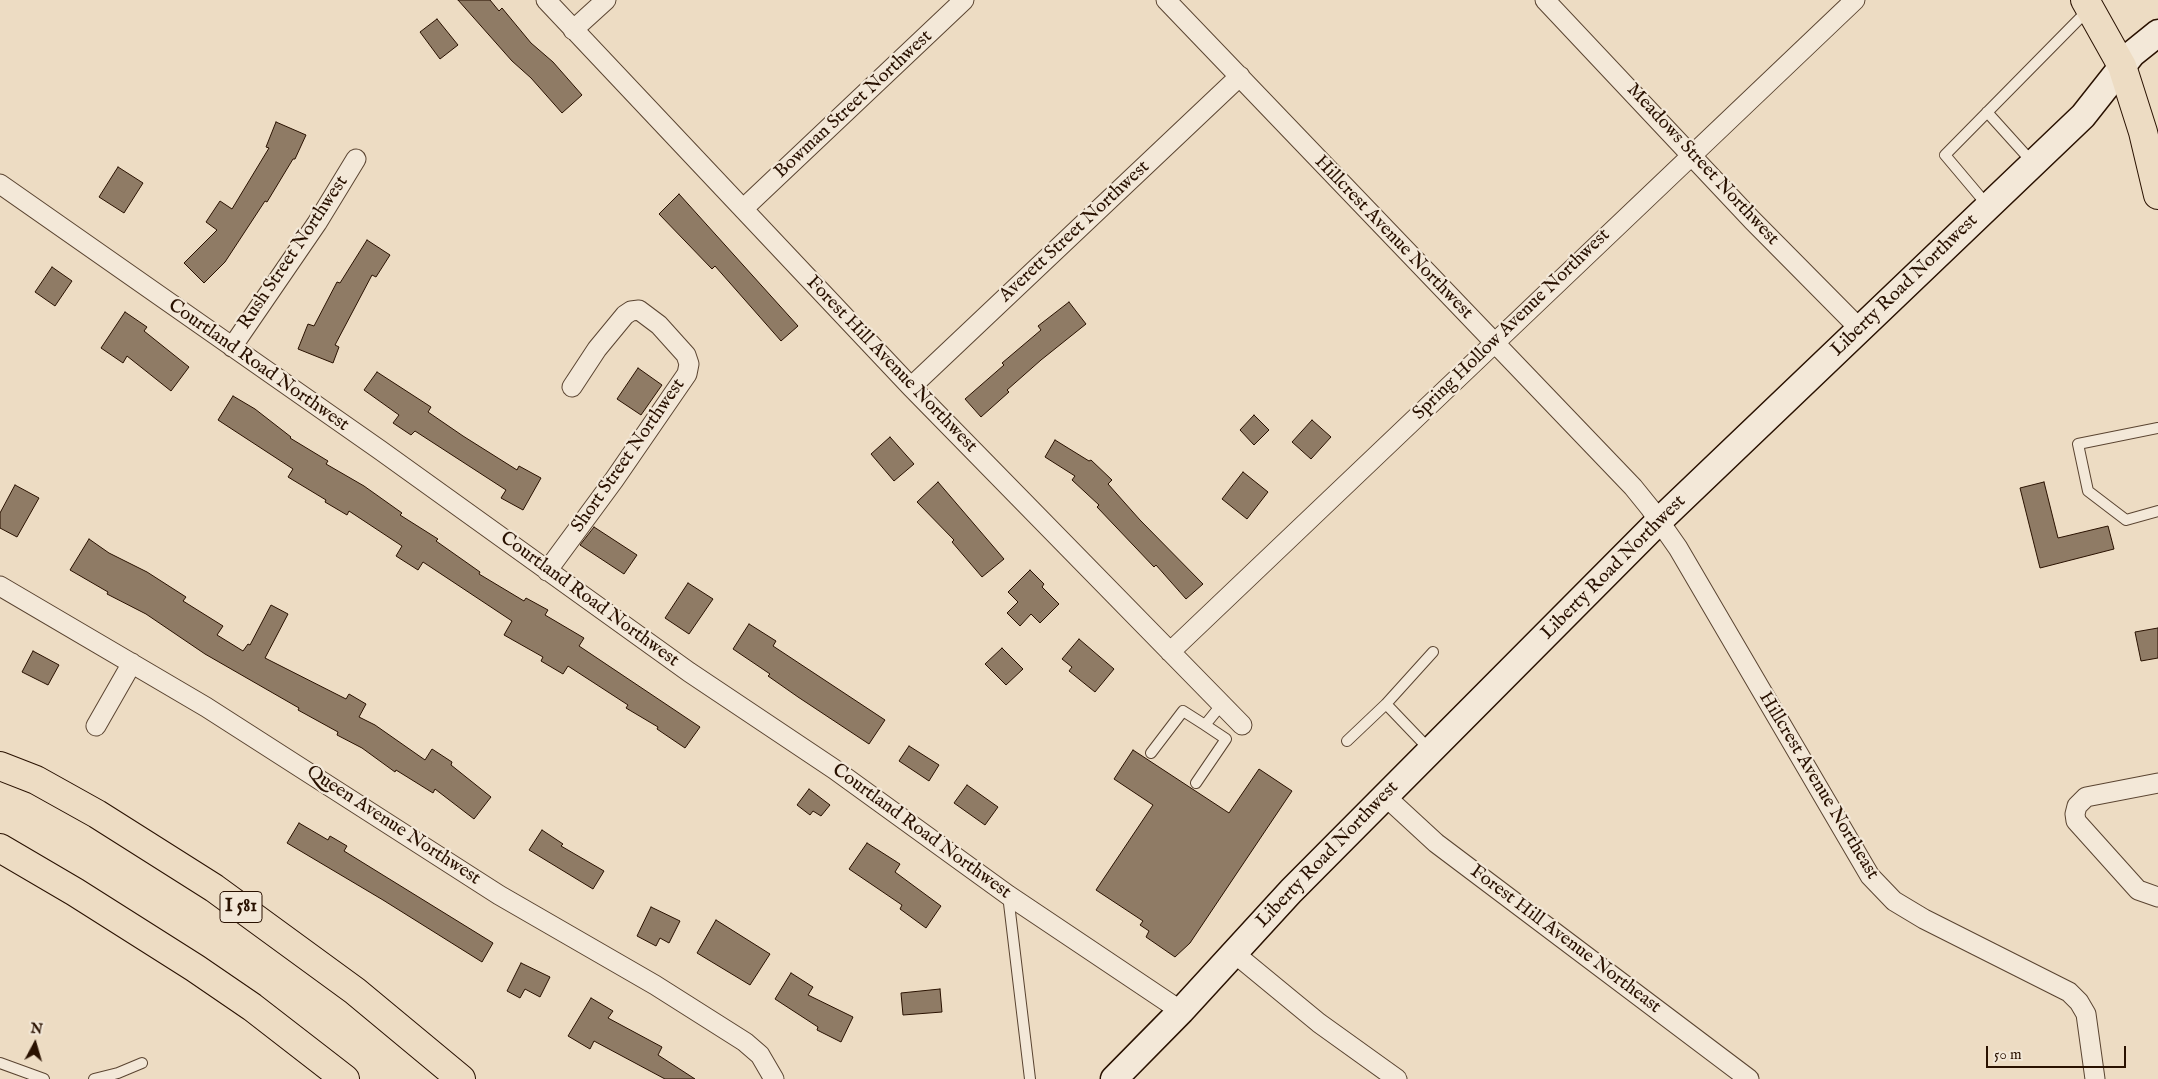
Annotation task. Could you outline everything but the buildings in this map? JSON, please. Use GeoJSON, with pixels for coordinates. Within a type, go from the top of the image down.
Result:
{"type":"FeatureCollection","features":[{"type":"Feature","properties":{"kind":"main road"},"geometry":{"type":"LineString","coordinates":[[2088,4],[2122,66],[2154,156],[2158,195]]}},
{"type":"Feature","properties":{"kind":"main road","name":"I 581"},"geometry":{"type":"LineString","coordinates":[[0,766],[36,780],[96,814],[214,888],[355,990],[461,1079]]}},
{"type":"Feature","properties":{"kind":"main road"},"geometry":{"type":"LineString","coordinates":[[0,848],[75,892],[195,968],[259,1012],[345,1079]]}},
{"type":"Feature","properties":{"kind":"street","name":"Forest Hill Avenue Northwest"},"geometry":{"type":"LineString","coordinates":[[546,0],[911,388],[1242,724]]}},
{"type":"Feature","properties":{"kind":"street"},"geometry":{"type":"LineString","coordinates":[[573,30],[606,0]]}},
{"type":"Feature","properties":{"kind":"street","name":"Bowman Street Northwest"},"geometry":{"type":"LineString","coordinates":[[743,209],[964,0]]}},
{"type":"Feature","properties":{"kind":"street","name":"Hillcrest Avenue Northwest"},"geometry":{"type":"LineString","coordinates":[[1166,0],[1633,488],[1659,521]]}},
{"type":"Feature","properties":{"kind":"street","name":"Meadows Street Northwest"},"geometry":{"type":"LineString","coordinates":[[1545,0],[1752,220],[1860,329]]}},
{"type":"Feature","properties":{"kind":"street","name":"Spring Hollow Avenue Northwest"},"geometry":{"type":"LineString","coordinates":[[1170,652],[1854,0]]}},
{"type":"Feature","properties":{"kind":"street","name":"Liberty Road Northwest"},"geometry":{"type":"LineString","coordinates":[[1114,1079],[1181,1011],[1291,891],[1659,521],[2083,116],[2132,54],[2158,34]]}},
{"type":"Feature","properties":{"kind":"street","name":"Averett Street Northwest"},"geometry":{"type":"LineString","coordinates":[[911,388],[1240,76]]}},
{"type":"Feature","properties":{"kind":"street","name":"Rush Street Northwest"},"geometry":{"type":"LineString","coordinates":[[232,347],[317,223],[356,159]]}},
{"type":"Feature","properties":{"kind":"street","name":"Courtland Road Northwest"},"geometry":{"type":"LineString","coordinates":[[0,184],[689,672],[834,769],[1008,895],[1181,1011]]}},
{"type":"Feature","properties":{"kind":"street","name":"Short Street Northwest"},"geometry":{"type":"LineString","coordinates":[[547,570],[687,374],[689,364],[686,355],[659,325],[639,310],[631,310],[625,314],[597,350],[572,387]]}},
{"type":"Feature","properties":{"kind":"street","name":"Hillcrest Avenue Northeast"},"geometry":{"type":"LineString","coordinates":[[1659,521],[1678,548],[1870,876],[1894,901],[1924,919],[2069,992],[2079,1002],[2086,1014],[2095,1079]]}},
{"type":"Feature","properties":{"kind":"street","name":"Queen Avenue Northwest"},"geometry":{"type":"LineString","coordinates":[[0,586],[222,718],[499,895],[655,986],[745,1042],[760,1055],[774,1079]]}},
{"type":"Feature","properties":{"kind":"street"},"geometry":{"type":"LineString","coordinates":[[96,726],[132,663]]}},
{"type":"Feature","properties":{"kind":"street"},"geometry":{"type":"LineString","coordinates":[[2158,783],[2086,797],[2077,806],[2075,814],[2076,821],[2138,890],[2158,897]]}},
{"type":"Feature","properties":{"kind":"street","name":"Forest Hill Avenue Northeast"},"geometry":{"type":"LineString","coordinates":[[1386,796],[1436,843],[1749,1079]]}},
{"type":"Feature","properties":{"kind":"street"},"geometry":{"type":"LineString","coordinates":[[1234,953],[1319,1023],[1397,1079]]}},
{"type":"Feature","properties":{"kind":"lane"},"geometry":{"type":"LineString","coordinates":[[1988,206],[1944,155],[2088,4]]}},
{"type":"Feature","properties":{"kind":"lane"},"geometry":{"type":"LineString","coordinates":[[1987,112],[2033,163]]}},
{"type":"Feature","properties":{"kind":"lane"},"geometry":{"type":"LineString","coordinates":[[2158,428],[2078,444],[2088,492],[2126,520],[2158,511]]}},
{"type":"Feature","properties":{"kind":"lane"},"geometry":{"type":"LineString","coordinates":[[1348,741],[1386,704],[1433,652]]}},
{"type":"Feature","properties":{"kind":"lane"},"geometry":{"type":"LineString","coordinates":[[1205,725],[1222,704]]}},
{"type":"Feature","properties":{"kind":"lane"},"geometry":{"type":"LineString","coordinates":[[1386,704],[1431,750]]}},
{"type":"Feature","properties":{"kind":"lane"},"geometry":{"type":"LineString","coordinates":[[1151,752],[1183,710],[1226,739],[1196,783]]}},
{"type":"Feature","properties":{"kind":"lane"},"geometry":{"type":"LineString","coordinates":[[1008,895],[1030,1079]]}},
{"type":"Feature","properties":{"kind":"lane"},"geometry":{"type":"LineString","coordinates":[[0,1063],[44,1079]]}},
{"type":"Feature","properties":{"kind":"lane"},"geometry":{"type":"LineString","coordinates":[[94,1079],[118,1073],[142,1063]]}}]}
